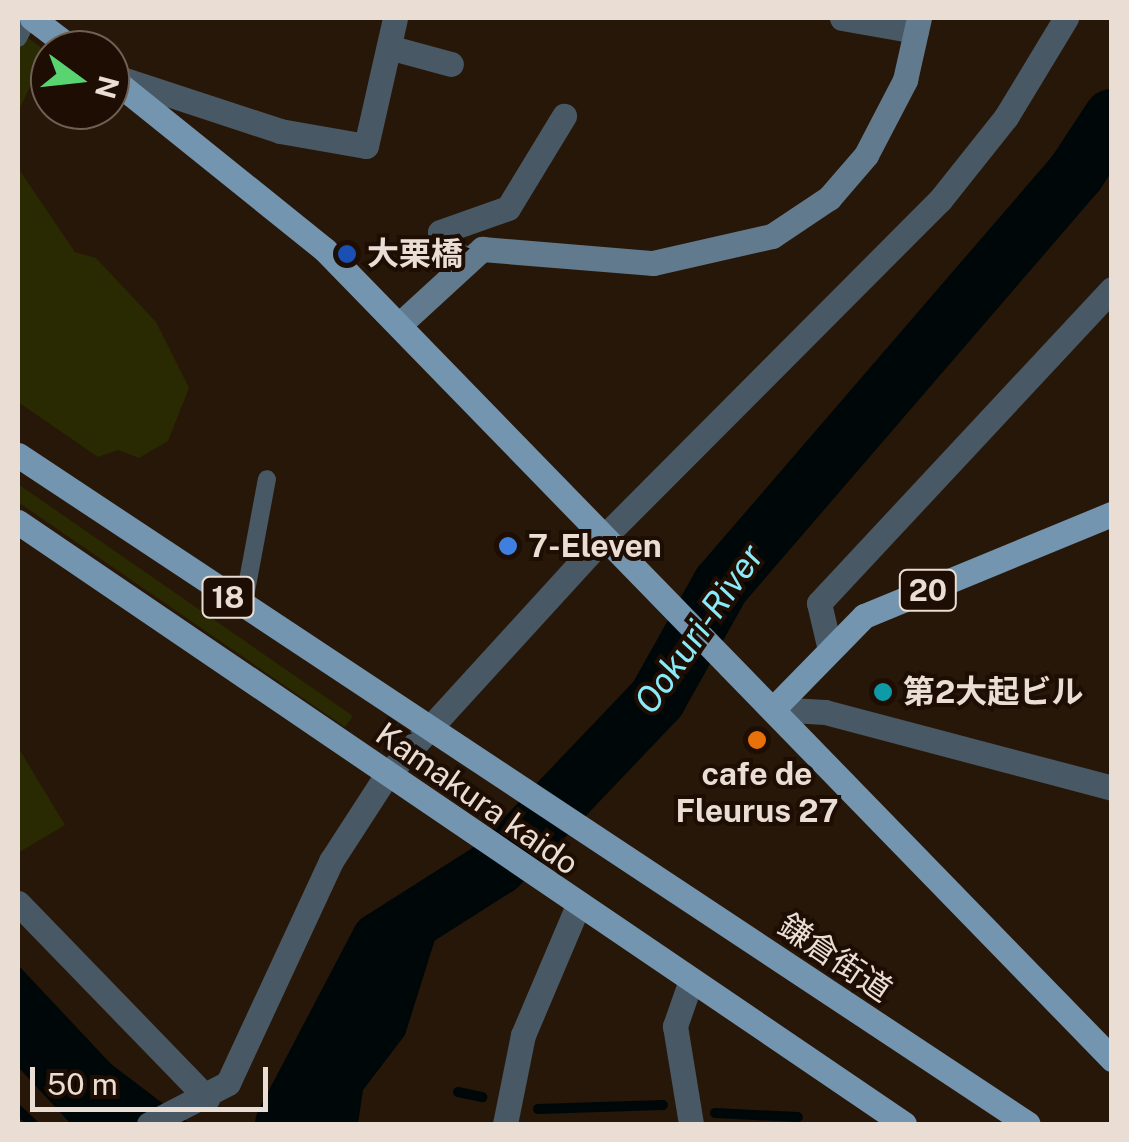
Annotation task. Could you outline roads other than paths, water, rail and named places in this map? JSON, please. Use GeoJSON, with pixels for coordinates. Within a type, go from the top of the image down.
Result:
{"type":"FeatureCollection","features":[{"type":"Feature","properties":{"kind":"main road"},"geometry":{"type":"LineString","coordinates":[[130,92],[262,194],[399,325],[1112,1059]]}},
{"type":"Feature","properties":{"kind":"main road","name":"Kamakura kaido"},"geometry":{"type":"LineString","coordinates":[[18,456],[606,845]]}},
{"type":"Feature","properties":{"kind":"main road","name":"20"},"geometry":{"type":"LineString","coordinates":[[773,709],[864,616],[1112,514]]}},
{"type":"Feature","properties":{"kind":"main road","name":"Kamakura kaido"},"geometry":{"type":"LineString","coordinates":[[18,522],[573,905],[904,1124]]}},
{"type":"Feature","properties":{"kind":"main road","name":"鎌倉街道"},"geometry":{"type":"LineString","coordinates":[[606,845],[1028,1124]]}},
{"type":"Feature","properties":{"kind":"street"},"geometry":{"type":"LineString","coordinates":[[130,82],[280,131],[366,146],[396,18]]}},
{"type":"Feature","properties":{"kind":"street"},"geometry":{"type":"LineString","coordinates":[[399,325],[460,259],[505,244],[695,260],[772,236],[829,198],[866,154],[906,80],[918,24],[842,18]]}},
{"type":"Feature","properties":{"kind":"street"},"geometry":{"type":"LineString","coordinates":[[149,1124],[203,1100],[228,1083],[332,861],[394,781],[436,729],[940,200],[1006,118],[1066,18]]}},
{"type":"Feature","properties":{"kind":"street"},"geometry":{"type":"LineString","coordinates":[[392,48],[451,64]]}},
{"type":"Feature","properties":{"kind":"street"},"geometry":{"type":"LineString","coordinates":[[460,259],[440,232],[508,208],[564,116]]}},
{"type":"Feature","properties":{"kind":"street"},"geometry":{"type":"LineString","coordinates":[[830,650],[819,603],[1112,289]]}},
{"type":"Feature","properties":{"kind":"street"},"geometry":{"type":"LineString","coordinates":[[773,709],[825,712],[1112,788]]}},
{"type":"Feature","properties":{"kind":"street"},"geometry":{"type":"LineString","coordinates":[[18,903],[203,1100]]}},
{"type":"Feature","properties":{"kind":"street"},"geometry":{"type":"LineString","coordinates":[[505,1124],[523,1035],[573,905]]}},
{"type":"Feature","properties":{"kind":"street"},"geometry":{"type":"LineString","coordinates":[[690,983],[676,1026],[691,1124]]}},
{"type":"Feature","properties":{"kind":"lane"},"geometry":{"type":"LineString","coordinates":[[18,38],[30,18]]}},
{"type":"Feature","properties":{"kind":"lane"},"geometry":{"type":"LineString","coordinates":[[243,607],[267,479]]}},
{"type":"Feature","properties":{"kind":"waterway","name":"Ookuri-River"},"geometry":{"type":"LineString","coordinates":[[284,1124],[380,941],[498,866],[657,699],[721,585],[1076,173],[1112,118]]}},
{"type":"Feature","properties":{"kind":"waterway"},"geometry":{"type":"LineString","coordinates":[[458,1092],[482,1097]]}},
{"type":"Feature","properties":{"kind":"waterway"},"geometry":{"type":"LineString","coordinates":[[538,1109],[663,1105]]}},
{"type":"Feature","properties":{"kind":"waterway"},"geometry":{"type":"LineString","coordinates":[[18,1110],[33,1124]]}},
{"type":"Feature","properties":{"kind":"waterway"},"geometry":{"type":"LineString","coordinates":[[715,1113],[798,1117]]}},
{"type":"Feature","properties":{"kind":"place","name":"大栗橋"},"geometry":{"type":"Point","coordinates":[347,254]}},
{"type":"Feature","properties":{"kind":"place","name":"7-Eleven"},"geometry":{"type":"Point","coordinates":[508,546]}},
{"type":"Feature","properties":{"kind":"place","name":"第2大起ビル"},"geometry":{"type":"Point","coordinates":[883,692]}},
{"type":"Feature","properties":{"kind":"place","name":"cafe de Fleurus 27"},"geometry":{"type":"Point","coordinates":[757,740]}}]}
